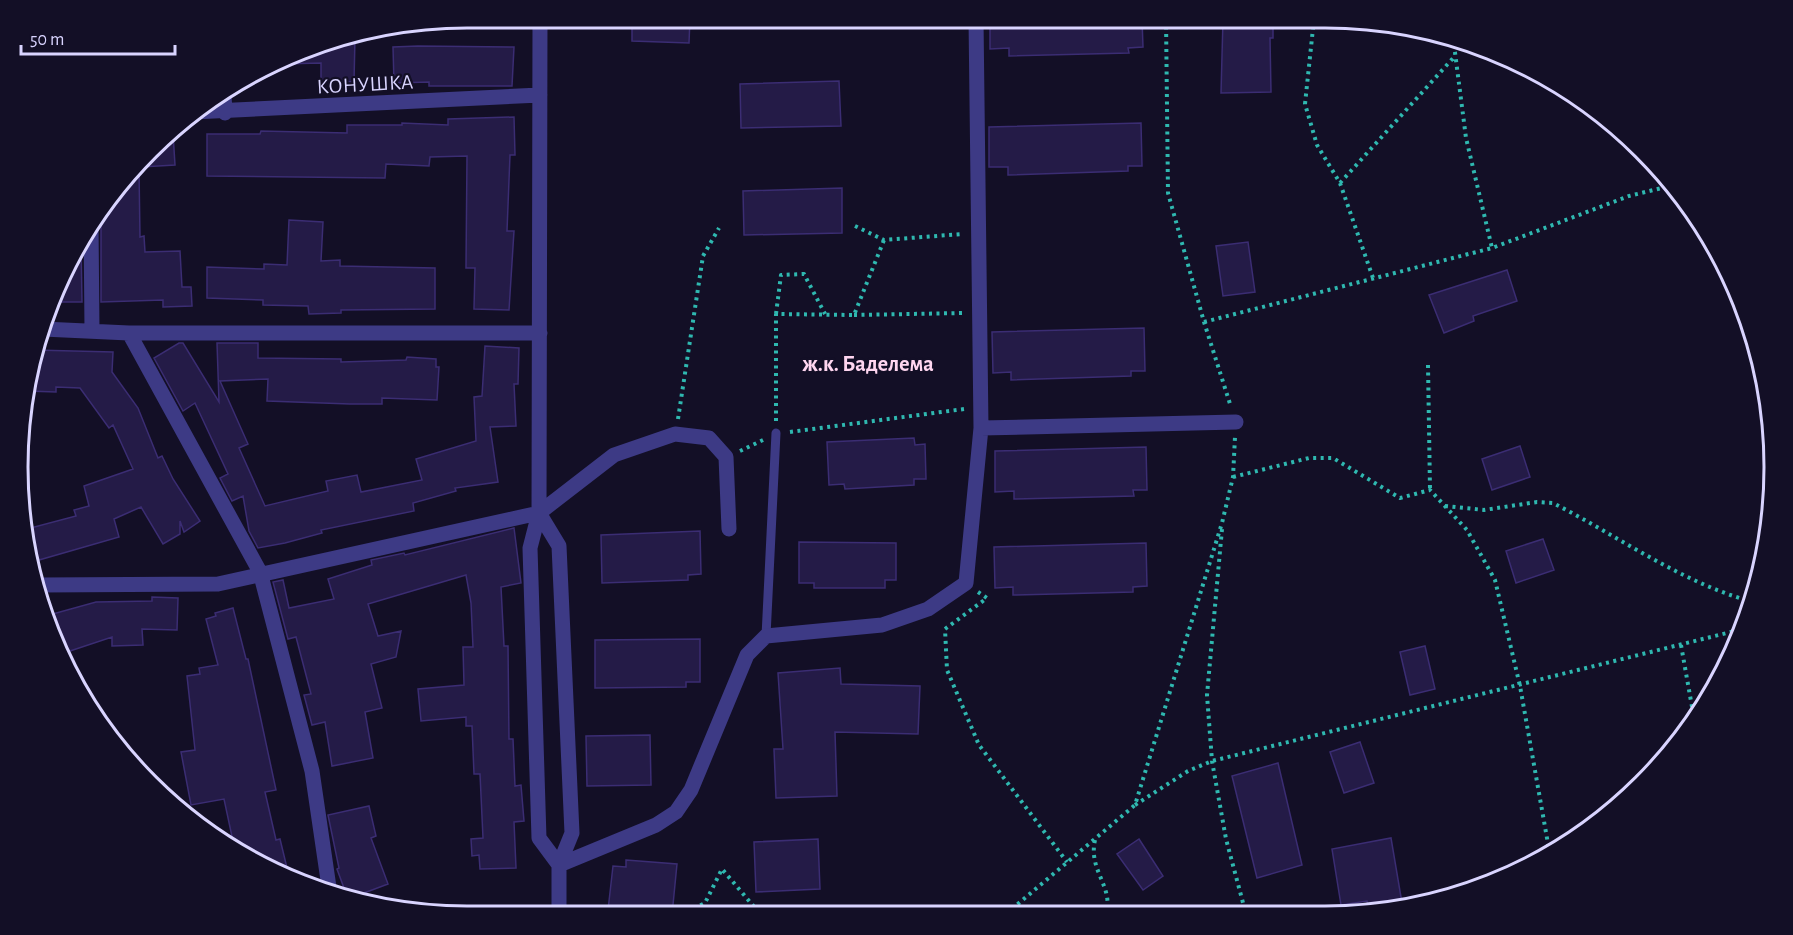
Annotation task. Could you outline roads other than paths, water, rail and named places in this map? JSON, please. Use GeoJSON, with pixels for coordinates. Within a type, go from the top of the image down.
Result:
{"type":"FeatureCollection","features":[{"type":"Feature","properties":{"kind":"street"},"geometry":{"type":"LineString","coordinates":[[540,28],[539,513],[530,548],[539,838],[559,865]]}},
{"type":"Feature","properties":{"kind":"street"},"geometry":{"type":"LineString","coordinates":[[559,865],[656,825],[676,812],[691,790],[747,655],[766,636],[882,624],[928,609],[966,583],[981,428],[976,28]]}},
{"type":"Feature","properties":{"kind":"street","name":"КОНУШКА"},"geometry":{"type":"LineString","coordinates":[[210,112],[540,95]]}},
{"type":"Feature","properties":{"kind":"street"},"geometry":{"type":"LineString","coordinates":[[224,102],[225,112]]}},
{"type":"Feature","properties":{"kind":"street"},"geometry":{"type":"LineString","coordinates":[[91,241],[92,330]]}},
{"type":"Feature","properties":{"kind":"street"},"geometry":{"type":"LineString","coordinates":[[51,329],[129,333],[540,333]]}},
{"type":"Feature","properties":{"kind":"street"},"geometry":{"type":"LineString","coordinates":[[129,333],[260,572],[312,771],[329,884]]}},
{"type":"Feature","properties":{"kind":"street"},"geometry":{"type":"LineString","coordinates":[[981,428],[1236,422]]}},
{"type":"Feature","properties":{"kind":"street"},"geometry":{"type":"LineString","coordinates":[[44,585],[218,584],[260,572],[539,513],[614,455],[675,434],[709,438],[726,457],[729,529]]}},
{"type":"Feature","properties":{"kind":"street"},"geometry":{"type":"LineString","coordinates":[[539,513],[559,546],[572,833],[559,865],[559,906]]}},
{"type":"Feature","properties":{"kind":"lane"},"geometry":{"type":"LineString","coordinates":[[766,636],[776,433]]}},
{"type":"Feature","properties":{"kind":"district","name":"ж.к. Баделема"},"geometry":{"type":"Point","coordinates":[868,363]}}]}
